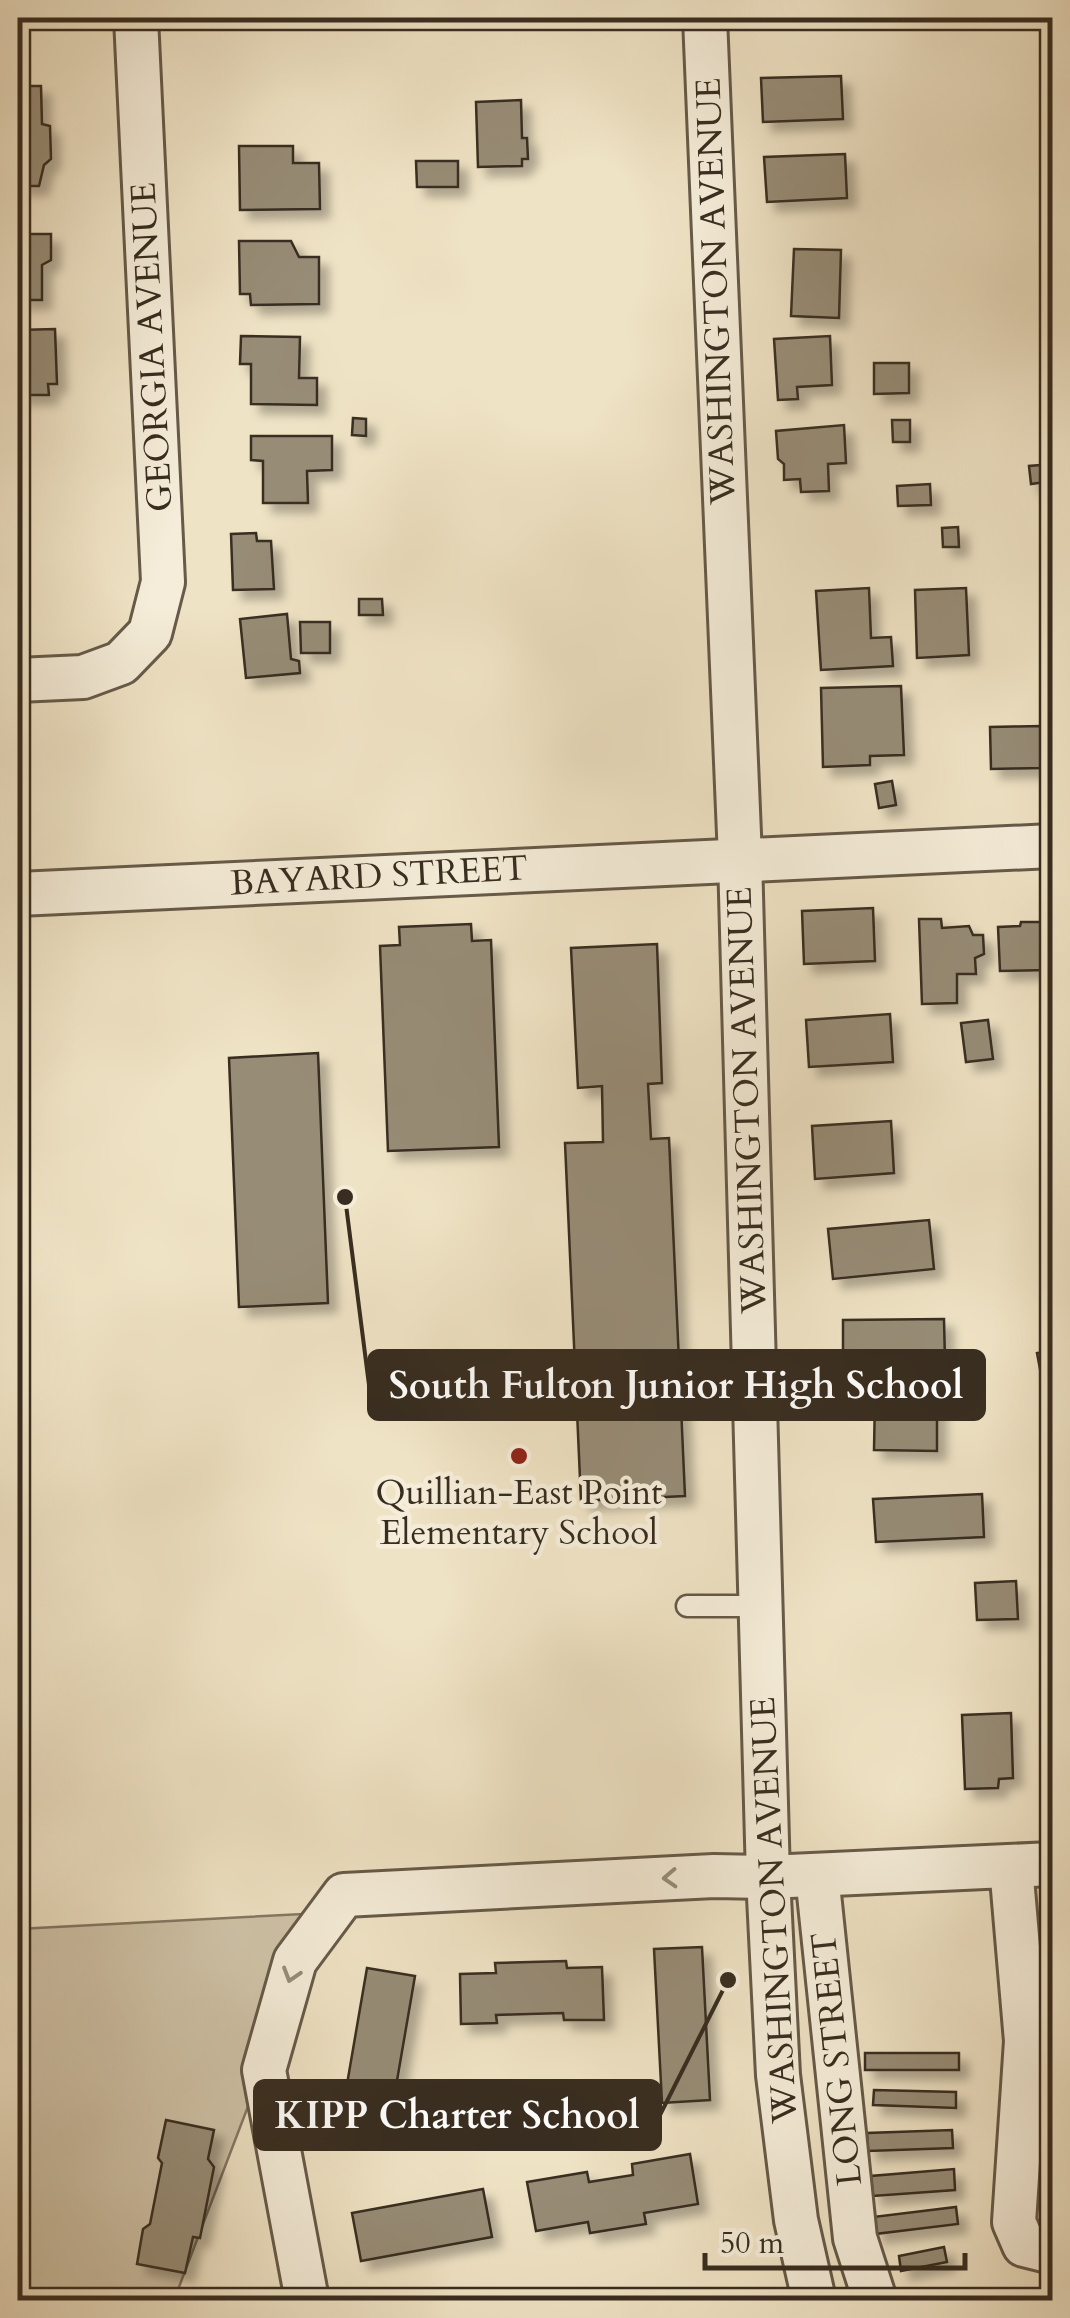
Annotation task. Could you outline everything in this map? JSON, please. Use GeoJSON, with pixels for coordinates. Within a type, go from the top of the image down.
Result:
{"type":"FeatureCollection","features":[{"type":"Feature","properties":{"kind":"street","name":"GEORGIA AVENUE"},"geometry":{"type":"LineString","coordinates":[[18,680],[82,677],[121,663],[150,632],[163,582],[136,18]]}},
{"type":"Feature","properties":{"kind":"street","name":"WASHINGTON AVENUE"},"geometry":{"type":"LineString","coordinates":[[705,18],[740,858],[768,1877],[778,2075],[796,2220],[814,2300]]}},
{"type":"Feature","properties":{"kind":"street","name":"BAYARD STREET"},"geometry":{"type":"LineString","coordinates":[[18,894],[1052,846]]}},
{"type":"Feature","properties":{"kind":"street"},"geometry":{"type":"LineString","coordinates":[[306,2300],[264,2070],[294,1961],[344,1895],[1052,1864]]}},
{"type":"Feature","properties":{"kind":"street"},"geometry":{"type":"LineString","coordinates":[[1010,1866],[1026,2041],[1014,2222],[1024,2245],[1052,2252]]}},
{"type":"Feature","properties":{"kind":"street","name":"LONG STREET"},"geometry":{"type":"LineString","coordinates":[[817,1875],[855,2238],[875,2300]]}},
{"type":"Feature","properties":{"kind":"lane"},"geometry":{"type":"LineString","coordinates":[[688,1606],[760,1606]]}},
{"type":"Feature","properties":{"kind":"shaded area"},"geometry":{"type":"Polygon","coordinates":[[[322,1913],[174,2300],[18,2300],[18,1929],[322,1913]]]}},
{"type":"Feature","properties":{"kind":"building"},"geometry":{"type":"Polygon","coordinates":[[[841,76],[843,119],[763,122],[761,78],[841,76]]]}},
{"type":"Feature","properties":{"kind":"building"},"geometry":{"type":"Polygon","coordinates":[[[18,86],[41,86],[42,124],[50,126],[51,159],[44,165],[39,186],[18,186],[18,86]]]}},
{"type":"Feature","properties":{"kind":"building"},"geometry":{"type":"Polygon","coordinates":[[[521,100],[522,138],[527,138],[528,159],[522,159],[522,166],[478,167],[476,102],[521,100]]]}},
{"type":"Feature","properties":{"kind":"building"},"geometry":{"type":"Polygon","coordinates":[[[239,146],[293,146],[293,163],[319,163],[320,209],[240,210],[239,146]]]}},
{"type":"Feature","properties":{"kind":"building"},"geometry":{"type":"Polygon","coordinates":[[[845,154],[847,198],[767,202],[764,157],[845,154]]]}},
{"type":"Feature","properties":{"kind":"building"},"geometry":{"type":"Polygon","coordinates":[[[416,161],[458,161],[458,187],[417,187],[416,161]]]}},
{"type":"Feature","properties":{"kind":"building"},"geometry":{"type":"Polygon","coordinates":[[[18,234],[51,234],[51,260],[42,265],[42,300],[18,300],[18,234]]]}},
{"type":"Feature","properties":{"kind":"building"},"geometry":{"type":"Polygon","coordinates":[[[239,241],[291,241],[299,257],[319,257],[319,304],[251,305],[250,294],[240,294],[239,241]]]}},
{"type":"Feature","properties":{"kind":"building"},"geometry":{"type":"Polygon","coordinates":[[[794,249],[841,250],[839,318],[791,316],[794,249]]]}},
{"type":"Feature","properties":{"kind":"building"},"geometry":{"type":"Polygon","coordinates":[[[55,329],[57,384],[48,384],[49,395],[18,395],[18,330],[55,329]]]}},
{"type":"Feature","properties":{"kind":"building"},"geometry":{"type":"Polygon","coordinates":[[[241,336],[300,337],[299,378],[317,378],[317,405],[251,404],[251,364],[240,364],[241,336]]]}},
{"type":"Feature","properties":{"kind":"building"},"geometry":{"type":"Polygon","coordinates":[[[830,336],[832,385],[797,387],[798,399],[778,400],[774,339],[830,336]]]}},
{"type":"Feature","properties":{"kind":"building"},"geometry":{"type":"Polygon","coordinates":[[[874,363],[909,363],[909,393],[874,394],[874,363]]]}},
{"type":"Feature","properties":{"kind":"building"},"geometry":{"type":"Polygon","coordinates":[[[353,418],[366,419],[366,436],[352,435],[353,418]]]}},
{"type":"Feature","properties":{"kind":"building"},"geometry":{"type":"Polygon","coordinates":[[[892,420],[910,420],[910,442],[893,442],[892,420]]]}},
{"type":"Feature","properties":{"kind":"building"},"geometry":{"type":"Polygon","coordinates":[[[844,425],[846,463],[828,464],[829,491],[801,492],[800,479],[784,480],[776,431],[844,425]]]}},
{"type":"Feature","properties":{"kind":"building"},"geometry":{"type":"Polygon","coordinates":[[[251,436],[332,436],[332,470],[307,471],[308,503],[263,503],[263,461],[251,460],[251,436]]]}},
{"type":"Feature","properties":{"kind":"building"},"geometry":{"type":"Polygon","coordinates":[[[1052,464],[1052,481],[1031,484],[1029,466],[1052,464]]]}},
{"type":"Feature","properties":{"kind":"building"},"geometry":{"type":"Polygon","coordinates":[[[930,484],[931,505],[898,506],[897,486],[930,484]]]}},
{"type":"Feature","properties":{"kind":"building"},"geometry":{"type":"Polygon","coordinates":[[[958,527],[959,547],[943,547],[942,528],[958,527]]]}},
{"type":"Feature","properties":{"kind":"building"},"geometry":{"type":"Polygon","coordinates":[[[256,533],[257,541],[271,541],[274,589],[233,590],[231,534],[256,533]]]}},
{"type":"Feature","properties":{"kind":"building"},"geometry":{"type":"Polygon","coordinates":[[[869,588],[871,638],[891,637],[893,666],[821,670],[816,591],[869,588]]]}},
{"type":"Feature","properties":{"kind":"building"},"geometry":{"type":"Polygon","coordinates":[[[966,588],[969,655],[917,658],[915,590],[966,588]]]}},
{"type":"Feature","properties":{"kind":"building"},"geometry":{"type":"Polygon","coordinates":[[[359,599],[382,599],[383,615],[359,615],[359,599]]]}},
{"type":"Feature","properties":{"kind":"building"},"geometry":{"type":"Polygon","coordinates":[[[287,614],[291,659],[299,661],[300,673],[246,678],[240,619],[287,614]]]}},
{"type":"Feature","properties":{"kind":"building"},"geometry":{"type":"Polygon","coordinates":[[[300,622],[330,622],[330,653],[301,653],[300,622]]]}},
{"type":"Feature","properties":{"kind":"building"},"geometry":{"type":"Polygon","coordinates":[[[1052,651],[1052,683],[1041,684],[1041,652],[1052,651]]]}},
{"type":"Feature","properties":{"kind":"building"},"geometry":{"type":"Polygon","coordinates":[[[901,686],[904,755],[870,756],[870,765],[823,767],[821,688],[901,686]]]}},
{"type":"Feature","properties":{"kind":"building"},"geometry":{"type":"Polygon","coordinates":[[[1042,726],[1043,743],[1052,743],[1052,763],[1043,763],[1041,768],[991,769],[990,727],[1042,726]]]}},
{"type":"Feature","properties":{"kind":"building"},"geometry":{"type":"Polygon","coordinates":[[[892,781],[896,805],[879,808],[875,784],[892,781]]]}},
{"type":"Feature","properties":{"kind":"building"},"geometry":{"type":"Polygon","coordinates":[[[873,908],[875,961],[804,964],[802,911],[873,908]]]}},
{"type":"Feature","properties":{"kind":"building"},"geometry":{"type":"Polygon","coordinates":[[[919,919],[941,919],[942,928],[969,926],[973,935],[983,935],[984,954],[975,958],[976,974],[957,974],[957,1003],[922,1004],[919,919]]]}},
{"type":"Feature","properties":{"kind":"building"},"geometry":{"type":"Polygon","coordinates":[[[1021,922],[1051,922],[1049,970],[1000,971],[998,927],[1020,926],[1021,922]]]}},
{"type":"Feature","properties":{"kind":"building"},"geometry":{"type":"Polygon","coordinates":[[[471,924],[472,941],[491,940],[499,1147],[388,1151],[380,946],[400,945],[399,927],[471,924]]]}},
{"type":"Feature","properties":{"kind":"building"},"geometry":{"type":"Polygon","coordinates":[[[657,944],[662,1083],[648,1084],[651,1139],[669,1138],[685,1496],[581,1501],[565,1143],[603,1142],[602,1086],[578,1088],[571,948],[657,944]]]}},
{"type":"Feature","properties":{"kind":"building"},"geometry":{"type":"Polygon","coordinates":[[[890,1014],[893,1062],[809,1067],[806,1020],[890,1014]]]}},
{"type":"Feature","properties":{"kind":"building"},"geometry":{"type":"Polygon","coordinates":[[[988,1020],[993,1059],[966,1062],[961,1023],[988,1020]]]}},
{"type":"Feature","properties":{"kind":"building"},"geometry":{"type":"Polygon","coordinates":[[[318,1053],[328,1303],[239,1307],[229,1058],[318,1053]]]}},
{"type":"Feature","properties":{"kind":"building"},"geometry":{"type":"Polygon","coordinates":[[[891,1121],[894,1173],[815,1179],[812,1126],[891,1121]]]}},
{"type":"Feature","properties":{"kind":"building"},"geometry":{"type":"Polygon","coordinates":[[[929,1220],[934,1269],[833,1279],[828,1229],[929,1220]]]}},
{"type":"Feature","properties":{"kind":"building"},"geometry":{"type":"Polygon","coordinates":[[[944,1319],[945,1362],[843,1364],[843,1320],[944,1319]]]}},
{"type":"Feature","properties":{"kind":"building"},"geometry":{"type":"Polygon","coordinates":[[[1052,1351],[1052,1368],[1040,1369],[1037,1353],[1052,1351]]]}},
{"type":"Feature","properties":{"kind":"building"},"geometry":{"type":"Polygon","coordinates":[[[875,1397],[937,1398],[937,1451],[874,1450],[875,1397]]]}},
{"type":"Feature","properties":{"kind":"building"},"geometry":{"type":"Polygon","coordinates":[[[982,1494],[984,1537],[876,1542],[873,1499],[982,1494]]]}},
{"type":"Feature","properties":{"kind":"building"},"geometry":{"type":"Polygon","coordinates":[[[1016,1581],[1018,1619],[977,1620],[975,1583],[1016,1581]]]}},
{"type":"Feature","properties":{"kind":"building"},"geometry":{"type":"Polygon","coordinates":[[[1011,1713],[1013,1778],[999,1779],[998,1788],[965,1789],[962,1715],[1011,1713]]]}},
{"type":"Feature","properties":{"kind":"building"},"geometry":{"type":"Polygon","coordinates":[[[702,1947],[710,2100],[662,2103],[654,1949],[702,1947]]]}},
{"type":"Feature","properties":{"kind":"building"},"geometry":{"type":"Polygon","coordinates":[[[566,1961],[567,1968],[602,1967],[604,2020],[564,2020],[563,2013],[496,2015],[497,2023],[461,2024],[460,1974],[496,1973],[495,1963],[566,1961]]]}},
{"type":"Feature","properties":{"kind":"building"},"geometry":{"type":"Polygon","coordinates":[[[367,1968],[415,1976],[389,2127],[341,2119],[367,1968]]]}},
{"type":"Feature","properties":{"kind":"building"},"geometry":{"type":"Polygon","coordinates":[[[1052,2008],[1052,2029],[1042,2031],[1040,2009],[1052,2008]]]}},
{"type":"Feature","properties":{"kind":"building"},"geometry":{"type":"Polygon","coordinates":[[[865,2053],[959,2053],[959,2070],[865,2070],[865,2053]]]}},
{"type":"Feature","properties":{"kind":"building"},"geometry":{"type":"Polygon","coordinates":[[[874,2090],[956,2092],[956,2108],[873,2105],[874,2090]]]}},
{"type":"Feature","properties":{"kind":"building"},"geometry":{"type":"Polygon","coordinates":[[[1052,2105],[1052,2121],[1042,2122],[1041,2106],[1052,2105]]]}},
{"type":"Feature","properties":{"kind":"building"},"geometry":{"type":"Polygon","coordinates":[[[166,2120],[214,2130],[208,2159],[214,2167],[200,2238],[193,2237],[185,2273],[137,2264],[143,2229],[150,2224],[166,2120]]]}},
{"type":"Feature","properties":{"kind":"building"},"geometry":{"type":"Polygon","coordinates":[[[952,2130],[953,2148],[868,2151],[867,2133],[952,2130]]]}},
{"type":"Feature","properties":{"kind":"building"},"geometry":{"type":"Polygon","coordinates":[[[690,2154],[698,2204],[644,2213],[646,2224],[590,2233],[588,2222],[536,2231],[527,2182],[587,2172],[589,2182],[633,2175],[632,2164],[690,2154]]]}},
{"type":"Feature","properties":{"kind":"building"},"geometry":{"type":"Polygon","coordinates":[[[954,2169],[955,2190],[873,2196],[871,2176],[954,2169]]]}},
{"type":"Feature","properties":{"kind":"building"},"geometry":{"type":"Polygon","coordinates":[[[1052,2176],[1052,2192],[1037,2194],[1035,2178],[1052,2176]]]}},
{"type":"Feature","properties":{"kind":"building"},"geometry":{"type":"Polygon","coordinates":[[[483,2189],[492,2237],[361,2261],[352,2213],[483,2189]]]}},
{"type":"Feature","properties":{"kind":"building"},"geometry":{"type":"Polygon","coordinates":[[[956,2207],[958,2224],[875,2234],[873,2217],[956,2207]]]}},
{"type":"Feature","properties":{"kind":"building"},"geometry":{"type":"Polygon","coordinates":[[[944,2247],[947,2262],[901,2271],[899,2256],[944,2247]]]}},
{"type":"Feature","properties":{"kind":"building"},"geometry":{"type":"Polygon","coordinates":[[[944,2291],[947,2300],[915,2300],[944,2291]]]}},
{"type":"Feature","properties":{"kind":"place","name":"South Fulton Junior High School"},"geometry":{"type":"Point","coordinates":[345,1197]}},
{"type":"Feature","properties":{"kind":"place","name":"Quillian-East Point Elementary School"},"geometry":{"type":"Point","coordinates":[519,1456]}},
{"type":"Feature","properties":{"kind":"place","name":"KIPP Charter School"},"geometry":{"type":"Point","coordinates":[728,1980]}}]}
